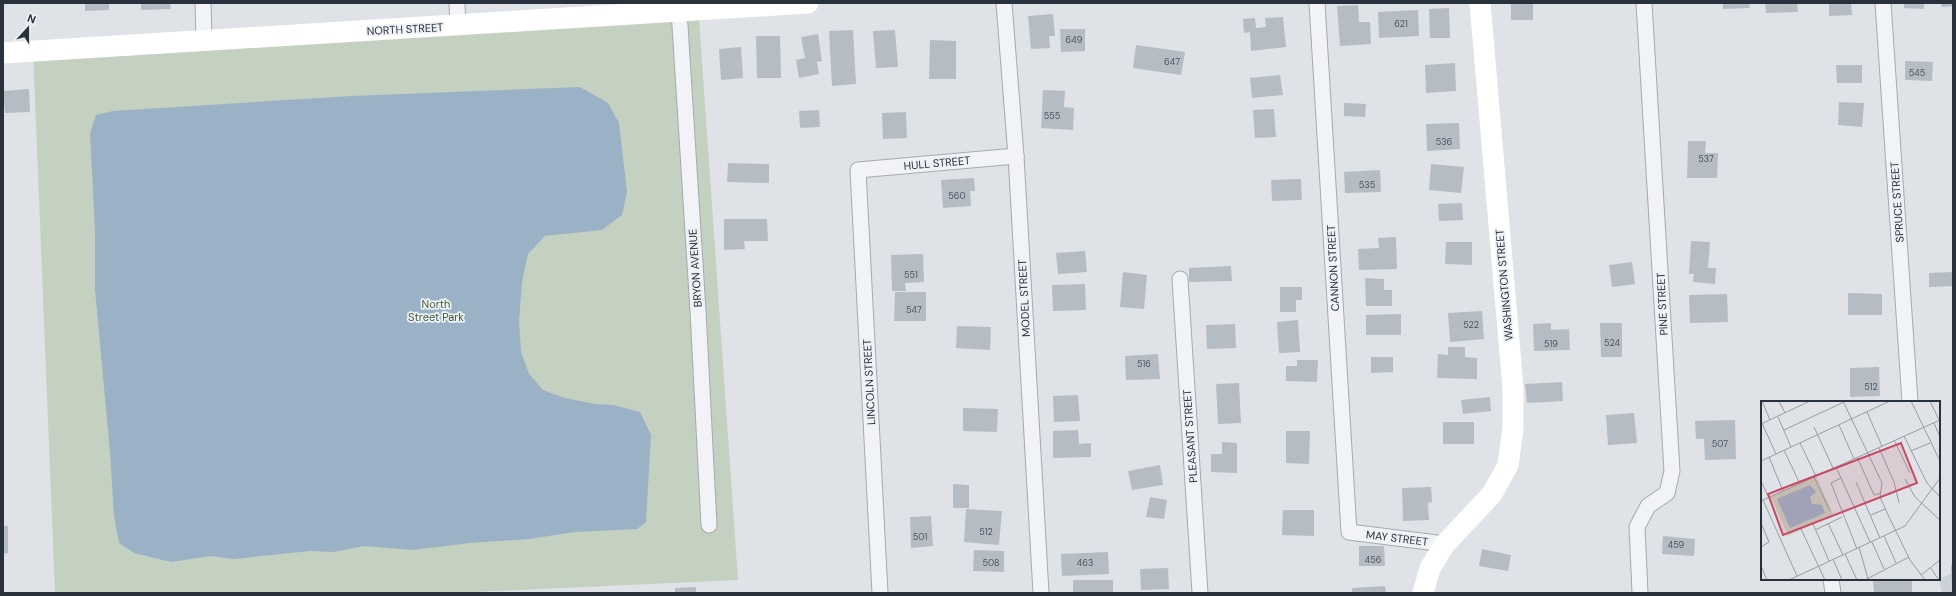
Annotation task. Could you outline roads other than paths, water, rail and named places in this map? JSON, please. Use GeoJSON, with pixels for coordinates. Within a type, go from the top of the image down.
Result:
{"type":"FeatureCollection","features":[{"type":"Feature","properties":{"kind":"street"},"geometry":{"type":"LineString","coordinates":[[203,3],[204,40]]}},
{"type":"Feature","properties":{"kind":"street"},"geometry":{"type":"LineString","coordinates":[[457,3],[458,26]]}},
{"type":"Feature","properties":{"kind":"street","name":"NORTH STREET"},"geometry":{"type":"LineString","coordinates":[[3,53],[458,26],[692,7],[808,3]]}},
{"type":"Feature","properties":{"kind":"street","name":"MODEL STREET"},"geometry":{"type":"LineString","coordinates":[[1004,3],[1016,156],[1041,593]]}},
{"type":"Feature","properties":{"kind":"street","name":"CANNON STREET"},"geometry":{"type":"LineString","coordinates":[[1317,3],[1349,532]]}},
{"type":"Feature","properties":{"kind":"street","name":"WASHINGTON STREET"},"geometry":{"type":"LineString","coordinates":[[1423,593],[1430,568],[1445,544],[1492,494],[1508,465],[1513,428],[1513,388],[1480,3]]}},
{"type":"Feature","properties":{"kind":"street","name":"PINE STREET"},"geometry":{"type":"LineString","coordinates":[[1640,593],[1637,527],[1648,506],[1667,493],[1672,471],[1644,3]]}},
{"type":"Feature","properties":{"kind":"street","name":"SPRUCE STREET"},"geometry":{"type":"LineString","coordinates":[[1883,3],[1910,401]]}},
{"type":"Feature","properties":{"kind":"street","name":"BRYON AVENUE"},"geometry":{"type":"LineString","coordinates":[[692,7],[698,312],[709,525]]}},
{"type":"Feature","properties":{"kind":"street","name":"HULL STREET"},"geometry":{"type":"LineString","coordinates":[[858,170],[1016,156]]}},
{"type":"Feature","properties":{"kind":"street","name":"LINCOLN STREET"},"geometry":{"type":"LineString","coordinates":[[858,170],[880,593]]}},
{"type":"Feature","properties":{"kind":"street","name":"PLEASANT STREET"},"geometry":{"type":"LineString","coordinates":[[1180,279],[1200,593]]}},
{"type":"Feature","properties":{"kind":"street","name":"MAY STREET"},"geometry":{"type":"LineString","coordinates":[[1349,532],[1445,544]]}},
{"type":"Feature","properties":{"kind":"street"},"geometry":{"type":"LineString","coordinates":[[1831,580],[1833,593]]}},
{"type":"Feature","properties":{"kind":"water"},"geometry":{"type":"Polygon","coordinates":[[[580,87],[608,103],[619,123],[627,192],[622,215],[602,230],[545,236],[528,254],[522,282],[519,321],[521,352],[529,374],[543,390],[565,398],[595,404],[614,405],[640,412],[651,435],[646,522],[637,529],[575,532],[529,539],[470,543],[413,550],[364,546],[334,552],[311,551],[233,559],[211,556],[171,562],[134,553],[119,543],[114,516],[110,452],[95,290],[95,232],[90,133],[96,115],[113,111],[351,96],[580,87]]]}},
{"type":"Feature","properties":{"kind":"park label","name":"North Street Park"},"geometry":{"type":"Point","coordinates":[436,310]}}]}
